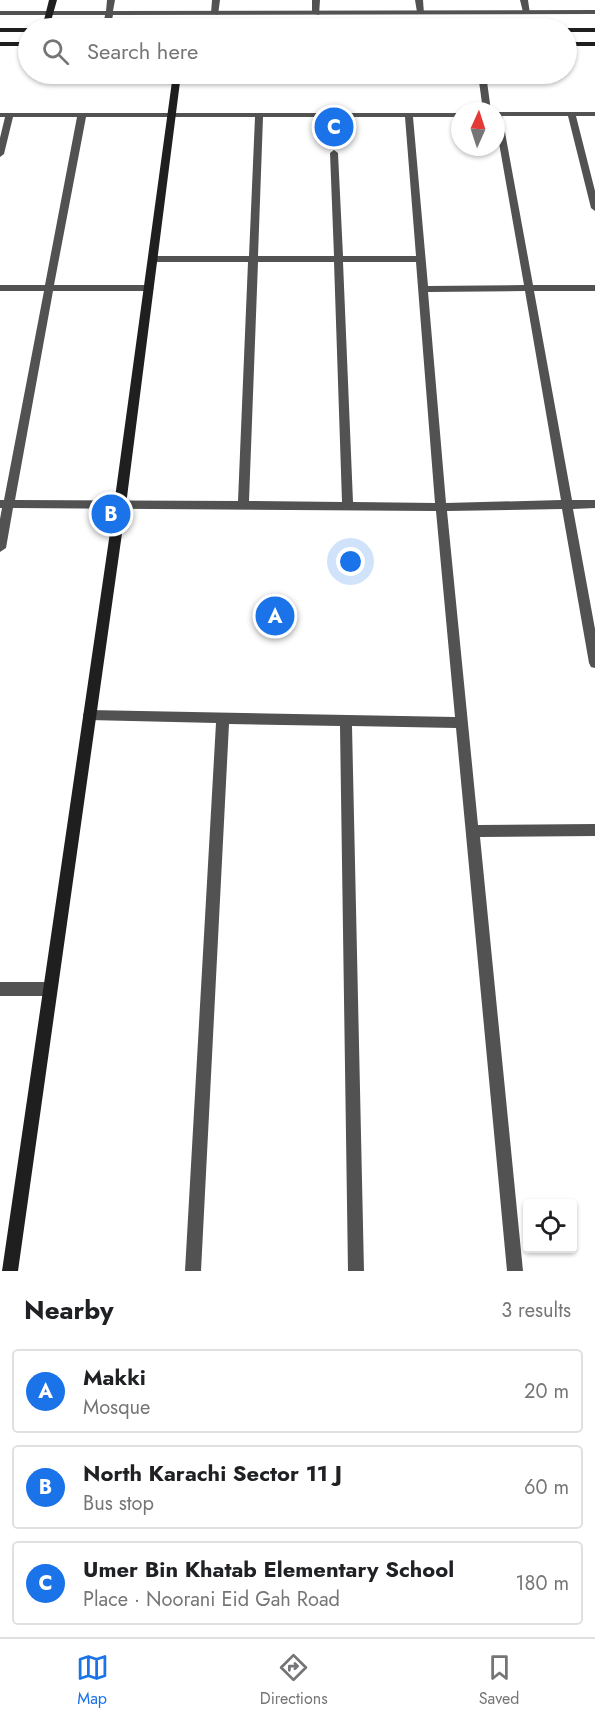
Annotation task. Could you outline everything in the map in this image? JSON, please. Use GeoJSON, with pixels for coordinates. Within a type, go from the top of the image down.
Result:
{"type":"FeatureCollection","features":[{"type":"Feature","properties":{"kind":"street"},"geometry":{"type":"LineString","coordinates":[[48,18],[53,0]]}},
{"type":"Feature","properties":{"kind":"street"},"geometry":{"type":"LineString","coordinates":[[108,18],[111,0]]}},
{"type":"Feature","properties":{"kind":"street"},"geometry":{"type":"LineString","coordinates":[[215,13],[216,0]]}},
{"type":"Feature","properties":{"kind":"street"},"geometry":{"type":"LineString","coordinates":[[316,0],[316,13]]}},
{"type":"Feature","properties":{"kind":"street"},"geometry":{"type":"LineString","coordinates":[[419,0],[421,12]]}},
{"type":"Feature","properties":{"kind":"street"},"geometry":{"type":"LineString","coordinates":[[524,0],[527,12]]}},
{"type":"Feature","properties":{"kind":"street"},"geometry":{"type":"LineString","coordinates":[[0,13],[595,12]]}},
{"type":"Feature","properties":{"kind":"street"},"geometry":{"type":"LineString","coordinates":[[0,30],[18,30]]}},
{"type":"Feature","properties":{"kind":"street"},"geometry":{"type":"LineString","coordinates":[[577,30],[595,30]]}},
{"type":"Feature","properties":{"kind":"street"},"geometry":{"type":"LineString","coordinates":[[0,44],[18,44]]}},
{"type":"Feature","properties":{"kind":"street"},"geometry":{"type":"LineString","coordinates":[[577,44],[595,44]]}},
{"type":"Feature","properties":{"kind":"street"},"geometry":{"type":"LineString","coordinates":[[10,1271],[120,505],[176,84]]}},
{"type":"Feature","properties":{"kind":"street"},"geometry":{"type":"LineString","coordinates":[[483,84],[486,102]]}},
{"type":"Feature","properties":{"kind":"street"},"geometry":{"type":"LineString","coordinates":[[505,114],[595,114]]}},
{"type":"Feature","properties":{"kind":"street"},"geometry":{"type":"LineString","coordinates":[[571,114],[595,208]]}},
{"type":"Feature","properties":{"kind":"street"},"geometry":{"type":"LineString","coordinates":[[0,115],[451,115]]}},
{"type":"Feature","properties":{"kind":"street"},"geometry":{"type":"LineString","coordinates":[[0,154],[10,115]]}},
{"type":"Feature","properties":{"kind":"street"},"geometry":{"type":"LineString","coordinates":[[0,548],[4,504],[50,288],[82,115]]}},
{"type":"Feature","properties":{"kind":"street"},"geometry":{"type":"LineString","coordinates":[[243,505],[259,115]]}},
{"type":"Feature","properties":{"kind":"street"},"geometry":{"type":"LineString","coordinates":[[409,115],[441,507],[515,1271]]}},
{"type":"Feature","properties":{"kind":"street"},"geometry":{"type":"LineString","coordinates":[[334,153],[348,505]]}},
{"type":"Feature","properties":{"kind":"street"},"geometry":{"type":"LineString","coordinates":[[505,156],[595,663]]}},
{"type":"Feature","properties":{"kind":"street"},"geometry":{"type":"LineString","coordinates":[[153,259],[420,260]]}},
{"type":"Feature","properties":{"kind":"street"},"geometry":{"type":"LineString","coordinates":[[0,288],[149,288]]}},
{"type":"Feature","properties":{"kind":"street"},"geometry":{"type":"LineString","coordinates":[[423,289],[595,288]]}},
{"type":"Feature","properties":{"kind":"street"},"geometry":{"type":"LineString","coordinates":[[4,504],[441,507],[595,504]]}},
{"type":"Feature","properties":{"kind":"street"},"geometry":{"type":"LineString","coordinates":[[89,715],[223,720],[461,723]]}},
{"type":"Feature","properties":{"kind":"street"},"geometry":{"type":"LineString","coordinates":[[193,1271],[223,720]]}},
{"type":"Feature","properties":{"kind":"street"},"geometry":{"type":"LineString","coordinates":[[346,720],[356,1271]]}},
{"type":"Feature","properties":{"kind":"street"},"geometry":{"type":"LineString","coordinates":[[472,831],[595,830]]}},
{"type":"Feature","properties":{"kind":"street"},"geometry":{"type":"LineString","coordinates":[[0,989],[50,989]]}},
{"type":"Feature","properties":{"kind":"building"},"geometry":{"type":"Polygon","coordinates":[[[319,121],[349,121],[349,133],[319,132],[319,121]]]}},
{"type":"Feature","properties":{"kind":"place","name":"Umer Bin Khatab Elementary School"},"geometry":{"type":"Point","coordinates":[334,127]}},
{"type":"Feature","properties":{"kind":"place","name":"North Karachi Sector 11 J"},"geometry":{"type":"Point","coordinates":[111,514]}},
{"type":"Feature","properties":{"kind":"place","name":"Makki"},"geometry":{"type":"Point","coordinates":[275,616]}}]}
